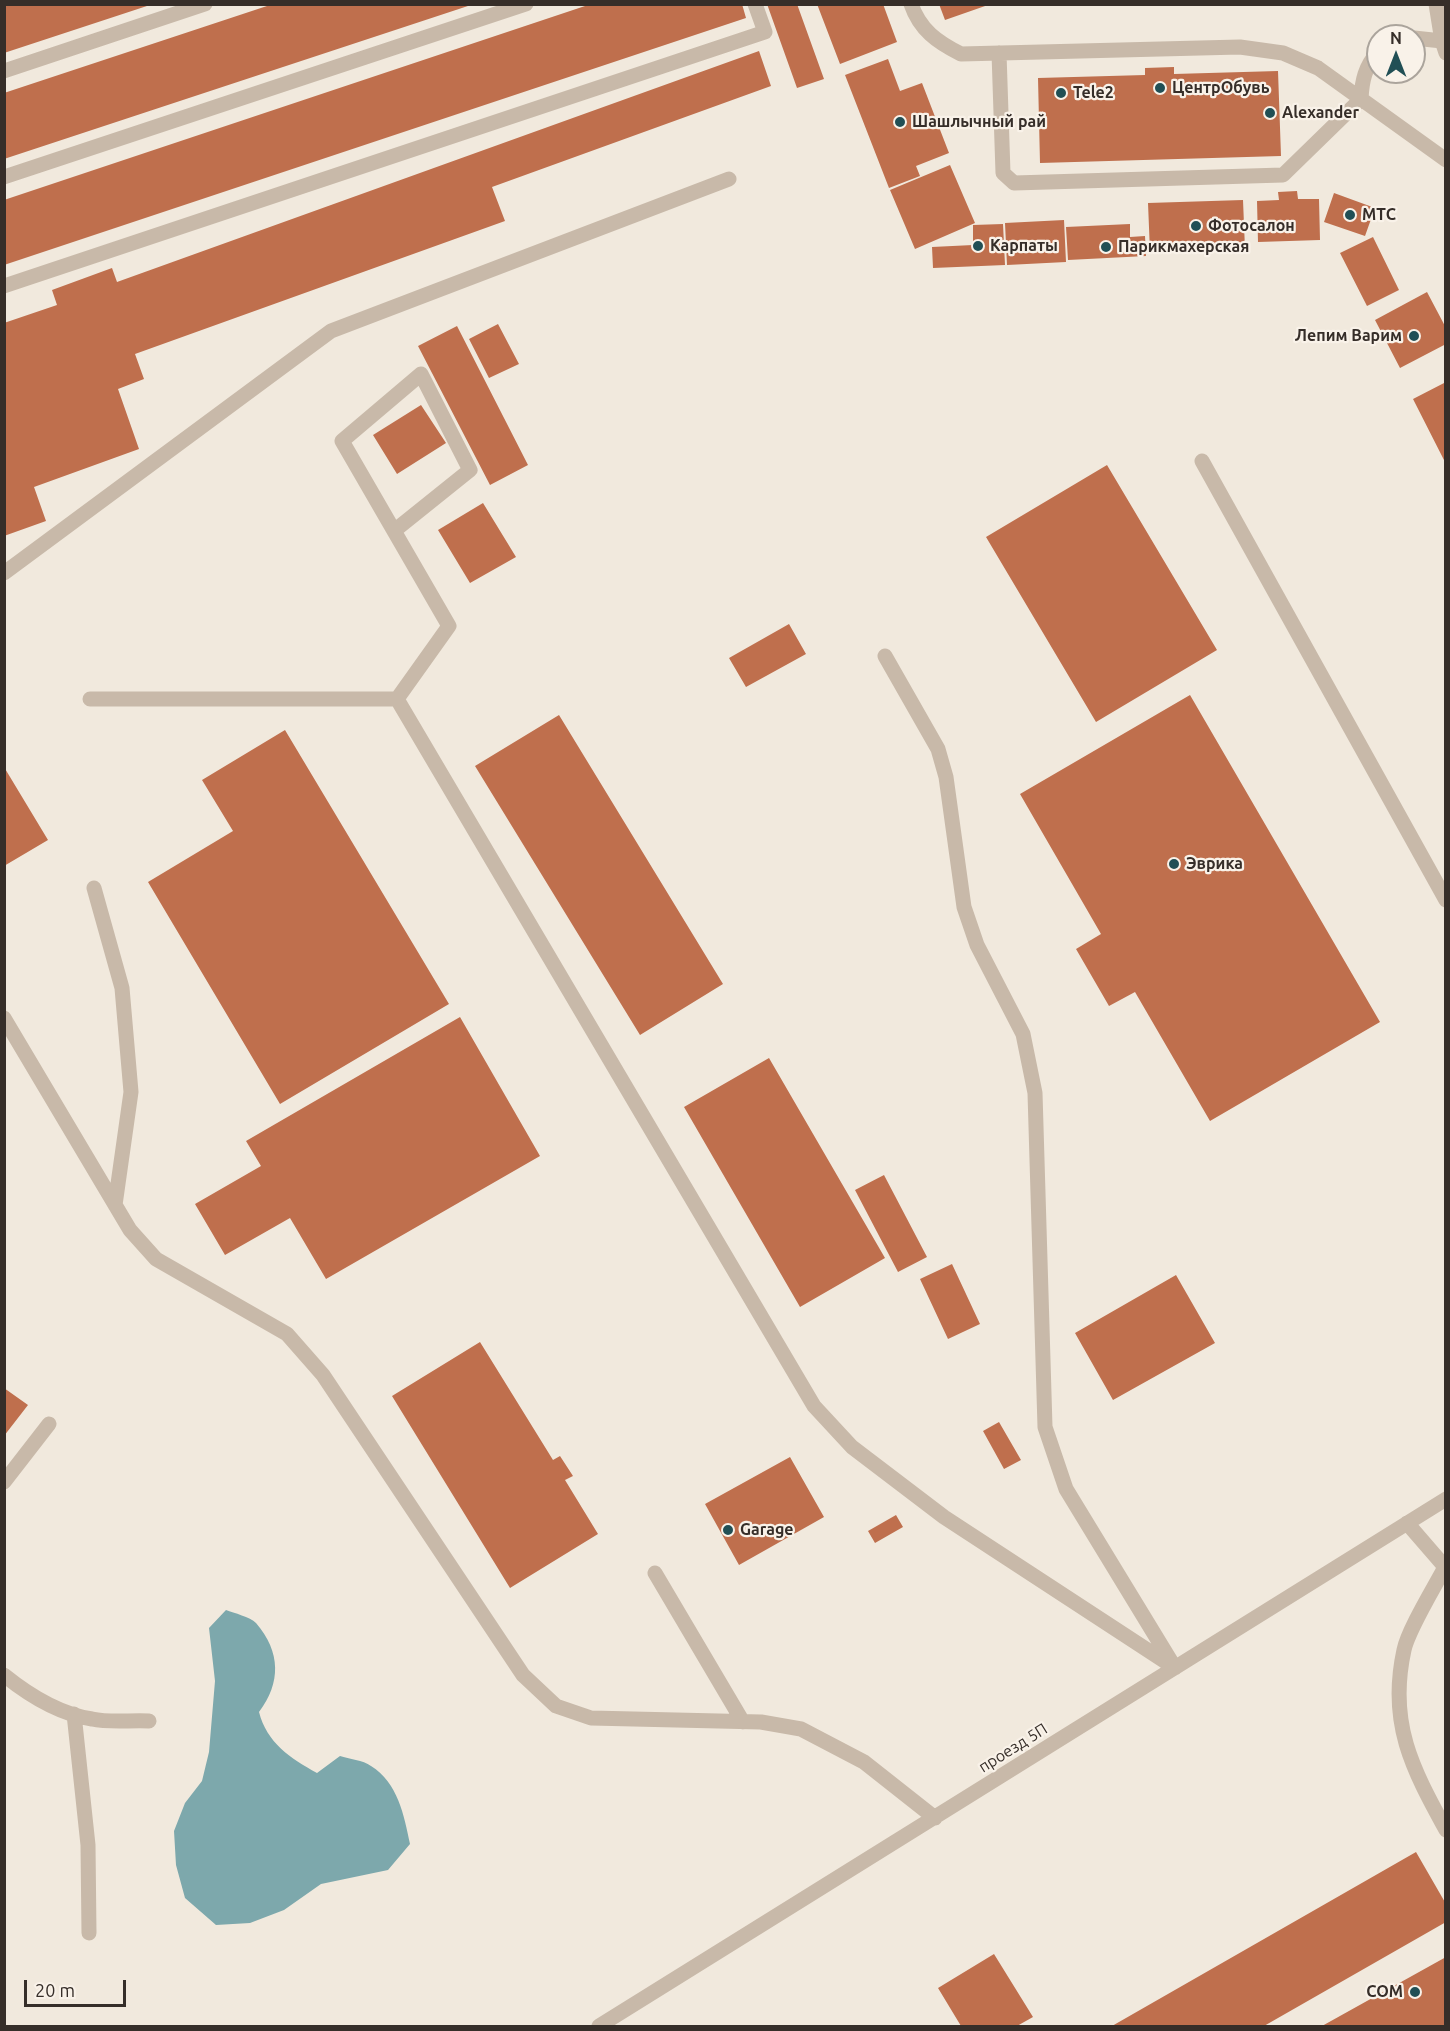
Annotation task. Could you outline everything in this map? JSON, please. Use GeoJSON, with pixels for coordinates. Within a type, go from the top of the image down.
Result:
{"type":"FeatureCollection","features":[{"type":"Feature","properties":{"kind":"street"},"geometry":{"type":"LineString","coordinates":[[4,71],[205,4]]}},
{"type":"Feature","properties":{"kind":"street"},"geometry":{"type":"LineString","coordinates":[[4,177],[526,4]]}},
{"type":"Feature","properties":{"kind":"street"},"geometry":{"type":"LineString","coordinates":[[4,286],[765,32],[755,4]]}},
{"type":"Feature","properties":{"kind":"street"},"geometry":{"type":"LineString","coordinates":[[911,4],[916,19],[935,42],[961,54],[1240,47],[1282,53],[1318,68],[1446,160]]}},
{"type":"Feature","properties":{"kind":"street"},"geometry":{"type":"LineString","coordinates":[[1426,42],[1444,47],[1436,4]]}},
{"type":"Feature","properties":{"kind":"street"},"geometry":{"type":"LineString","coordinates":[[999,53],[1002,173],[1014,183],[1282,175],[1361,99],[1362,80],[1366,70]]}},
{"type":"Feature","properties":{"kind":"street"},"geometry":{"type":"LineString","coordinates":[[4,573],[331,331],[729,178]]}},
{"type":"Feature","properties":{"kind":"street"},"geometry":{"type":"LineString","coordinates":[[393,531],[470,470],[421,374],[342,441],[393,531],[449,626],[397,699]]}},
{"type":"Feature","properties":{"kind":"street"},"geometry":{"type":"LineString","coordinates":[[1202,461],[1446,900]]}},
{"type":"Feature","properties":{"kind":"street"},"geometry":{"type":"LineString","coordinates":[[885,656],[938,749],[946,777],[964,907],[977,945],[1023,1034],[1035,1093],[1045,1427],[1066,1489],[1175,1668]]}},
{"type":"Feature","properties":{"kind":"street"},"geometry":{"type":"LineString","coordinates":[[90,699],[397,699]]}},
{"type":"Feature","properties":{"kind":"street"},"geometry":{"type":"LineString","coordinates":[[397,699],[814,1406],[852,1447],[944,1517],[1175,1668]]}},
{"type":"Feature","properties":{"kind":"street"},"geometry":{"type":"LineString","coordinates":[[94,888],[122,988],[131,1092],[115,1205]]}},
{"type":"Feature","properties":{"kind":"street"},"geometry":{"type":"LineString","coordinates":[[4,1018],[130,1230],[156,1259],[287,1334],[309,1358],[323,1375],[523,1675],[556,1706],[591,1718],[743,1722],[801,1729],[864,1762],[935,1818]]}},
{"type":"Feature","properties":{"kind":"street"},"geometry":{"type":"LineString","coordinates":[[4,1482],[49,1424]]}},
{"type":"Feature","properties":{"kind":"street","name":"проезд 5П"},"geometry":{"type":"LineString","coordinates":[[599,2026],[1446,1499]]}},
{"type":"Feature","properties":{"kind":"street"},"geometry":{"type":"LineString","coordinates":[[1407,1523],[1445,1568],[1404,1649],[1398,1716],[1416,1776],[1446,1830]]}},
{"type":"Feature","properties":{"kind":"street"},"geometry":{"type":"LineString","coordinates":[[655,1573],[743,1722]]}},
{"type":"Feature","properties":{"kind":"street"},"geometry":{"type":"LineString","coordinates":[[4,1675],[48,1705],[74,1714],[93,1720],[149,1721]]}},
{"type":"Feature","properties":{"kind":"street"},"geometry":{"type":"LineString","coordinates":[[74,1714],[88,1845],[89,1933]]}},
{"type":"Feature","properties":{"kind":"water"},"geometry":{"type":"Polygon","coordinates":[[[226,1610],[256,1623],[270,1645],[274,1656],[274,1679],[266,1701],[259,1712],[274,1741],[298,1762],[317,1773],[340,1756],[371,1766],[388,1781],[394,1791],[402,1811],[410,1844],[388,1870],[321,1884],[284,1910],[250,1923],[216,1925],[185,1898],[176,1865],[174,1831],[185,1803],[202,1781],[209,1752],[215,1681],[209,1628],[226,1610]]]}},
{"type":"Feature","properties":{"kind":"building"},"geometry":{"type":"Polygon","coordinates":[[[4,4],[150,4],[150,5],[4,53],[4,4]]]}},
{"type":"Feature","properties":{"kind":"building"},"geometry":{"type":"Polygon","coordinates":[[[273,4],[471,5],[4,159],[4,93],[273,4]]]}},
{"type":"Feature","properties":{"kind":"building"},"geometry":{"type":"Polygon","coordinates":[[[591,4],[742,4],[746,18],[4,265],[4,200],[591,4]]]}},
{"type":"Feature","properties":{"kind":"building"},"geometry":{"type":"Polygon","coordinates":[[[767,4],[797,4],[824,79],[797,88],[767,4]]]}},
{"type":"Feature","properties":{"kind":"building"},"geometry":{"type":"Polygon","coordinates":[[[817,4],[883,4],[897,42],[840,64],[817,4]]]}},
{"type":"Feature","properties":{"kind":"building"},"geometry":{"type":"Polygon","coordinates":[[[939,4],[988,4],[988,5],[945,20],[939,4]]]}},
{"type":"Feature","properties":{"kind":"building"},"geometry":{"type":"Polygon","coordinates":[[[759,51],[771,86],[492,187],[505,221],[135,354],[144,379],[118,389],[139,449],[34,487],[46,521],[4,536],[4,323],[57,305],[52,290],[112,268],[117,282],[759,51]]]}},
{"type":"Feature","properties":{"kind":"building","name":"Шашлычный рай"},"geometry":{"type":"Polygon","coordinates":[[[888,59],[900,91],[922,83],[949,153],[916,166],[920,176],[889,188],[845,75],[888,59]]]}},
{"type":"Feature","properties":{"kind":"building"},"geometry":{"type":"Polygon","coordinates":[[[1174,67],[1174,74],[1278,71],[1281,156],[1040,163],[1038,78],[1145,75],[1145,68],[1174,67]]]}},
{"type":"Feature","properties":{"kind":"building"},"geometry":{"type":"Polygon","coordinates":[[[950,165],[975,223],[915,249],[890,190],[950,165]]]}},
{"type":"Feature","properties":{"kind":"building"},"geometry":{"type":"Polygon","coordinates":[[[1297,191],[1298,199],[1319,199],[1320,240],[1258,242],[1257,201],[1279,200],[1278,192],[1297,191]]]}},
{"type":"Feature","properties":{"kind":"building","name":"МТС"},"geometry":{"type":"Polygon","coordinates":[[[1334,193],[1375,208],[1365,236],[1324,222],[1334,193]]]}},
{"type":"Feature","properties":{"kind":"building","name":"Фотосалон"},"geometry":{"type":"Polygon","coordinates":[[[1243,200],[1245,249],[1150,252],[1148,203],[1243,200]]]}},
{"type":"Feature","properties":{"kind":"building"},"geometry":{"type":"Polygon","coordinates":[[[1064,220],[1066,262],[1007,265],[1005,223],[1064,220]]]}},
{"type":"Feature","properties":{"kind":"building","name":"Карпаты"},"geometry":{"type":"Polygon","coordinates":[[[1003,224],[1005,265],[933,268],[932,247],[973,245],[973,225],[1003,224]]]}},
{"type":"Feature","properties":{"kind":"building","name":"Парикмахерская"},"geometry":{"type":"Polygon","coordinates":[[[1130,224],[1130,237],[1145,236],[1146,256],[1068,260],[1066,227],[1130,224]]]}},
{"type":"Feature","properties":{"kind":"building"},"geometry":{"type":"Polygon","coordinates":[[[1373,237],[1399,290],[1367,306],[1340,253],[1373,237]]]}},
{"type":"Feature","properties":{"kind":"building","name":"Лепим Варим"},"geometry":{"type":"Polygon","coordinates":[[[1427,292],[1446,328],[1446,344],[1400,368],[1375,320],[1427,292]]]}},
{"type":"Feature","properties":{"kind":"building"},"geometry":{"type":"Polygon","coordinates":[[[498,324],[519,364],[489,378],[469,339],[498,324]]]}},
{"type":"Feature","properties":{"kind":"building"},"geometry":{"type":"Polygon","coordinates":[[[457,326],[528,465],[490,485],[418,346],[457,326]]]}},
{"type":"Feature","properties":{"kind":"building"},"geometry":{"type":"Polygon","coordinates":[[[1446,382],[1446,464],[1413,399],[1446,382]]]}},
{"type":"Feature","properties":{"kind":"building"},"geometry":{"type":"Polygon","coordinates":[[[421,405],[446,443],[397,474],[373,435],[421,405]]]}},
{"type":"Feature","properties":{"kind":"building"},"geometry":{"type":"Polygon","coordinates":[[[1107,465],[1217,650],[1096,722],[986,537],[1107,465]]]}},
{"type":"Feature","properties":{"kind":"building"},"geometry":{"type":"Polygon","coordinates":[[[483,503],[516,557],[470,583],[438,530],[483,503]]]}},
{"type":"Feature","properties":{"kind":"building"},"geometry":{"type":"Polygon","coordinates":[[[789,624],[806,654],[746,687],[729,658],[789,624]]]}},
{"type":"Feature","properties":{"kind":"building","name":"Эврика"},"geometry":{"type":"Polygon","coordinates":[[[1190,695],[1380,1022],[1210,1121],[1135,992],[1109,1006],[1076,949],[1101,934],[1020,794],[1190,695]]]}},
{"type":"Feature","properties":{"kind":"building"},"geometry":{"type":"Polygon","coordinates":[[[559,715],[723,984],[640,1035],[475,766],[559,715]]]}},
{"type":"Feature","properties":{"kind":"building"},"geometry":{"type":"Polygon","coordinates":[[[285,730],[449,1004],[280,1104],[148,882],[233,831],[202,780],[285,730]]]}},
{"type":"Feature","properties":{"kind":"building"},"geometry":{"type":"Polygon","coordinates":[[[4,767],[48,840],[4,866],[4,767]]]}},
{"type":"Feature","properties":{"kind":"building"},"geometry":{"type":"Polygon","coordinates":[[[460,1017],[540,1156],[326,1279],[290,1218],[225,1255],[195,1204],[261,1166],[246,1141],[460,1017]]]}},
{"type":"Feature","properties":{"kind":"building"},"geometry":{"type":"Polygon","coordinates":[[[769,1058],[885,1258],[800,1307],[684,1107],[769,1058]]]}},
{"type":"Feature","properties":{"kind":"building"},"geometry":{"type":"Polygon","coordinates":[[[884,1175],[927,1257],[898,1272],[855,1190],[884,1175]]]}},
{"type":"Feature","properties":{"kind":"building"},"geometry":{"type":"Polygon","coordinates":[[[952,1264],[980,1324],[948,1339],[920,1279],[952,1264]]]}},
{"type":"Feature","properties":{"kind":"building"},"geometry":{"type":"Polygon","coordinates":[[[1176,1275],[1215,1343],[1113,1400],[1075,1333],[1176,1275]]]}},
{"type":"Feature","properties":{"kind":"building"},"geometry":{"type":"Polygon","coordinates":[[[480,1342],[553,1460],[560,1456],[573,1476],[565,1480],[598,1534],[510,1588],[392,1396],[480,1342]]]}},
{"type":"Feature","properties":{"kind":"building"},"geometry":{"type":"Polygon","coordinates":[[[4,1388],[28,1405],[4,1436],[4,1388]]]}},
{"type":"Feature","properties":{"kind":"building"},"geometry":{"type":"Polygon","coordinates":[[[999,1422],[1021,1460],[1004,1469],[983,1431],[999,1422]]]}},
{"type":"Feature","properties":{"kind":"building"},"geometry":{"type":"Polygon","coordinates":[[[790,1457],[824,1517],[739,1565],[705,1504],[790,1457]]]}},
{"type":"Feature","properties":{"kind":"building"},"geometry":{"type":"Polygon","coordinates":[[[896,1515],[903,1527],[875,1543],[868,1531],[896,1515]]]}},
{"type":"Feature","properties":{"kind":"building"},"geometry":{"type":"Polygon","coordinates":[[[1416,1852],[1446,1904],[1446,1922],[1264,2026],[1112,2026],[1416,1852]]]}},
{"type":"Feature","properties":{"kind":"building"},"geometry":{"type":"Polygon","coordinates":[[[994,1954],[1033,2017],[1017,2026],[961,2026],[938,1988],[994,1954]]]}},
{"type":"Feature","properties":{"kind":"building","name":"СОМ"},"geometry":{"type":"Polygon","coordinates":[[[1446,1957],[1446,2026],[1322,2026],[1446,1957]]]}},
{"type":"Feature","properties":{"kind":"place","name":"ЦентрОбувь"},"geometry":{"type":"Point","coordinates":[1160,88]}},
{"type":"Feature","properties":{"kind":"place","name":"Tele2"},"geometry":{"type":"Point","coordinates":[1061,93]}},
{"type":"Feature","properties":{"kind":"place","name":"Alexander"},"geometry":{"type":"Point","coordinates":[1270,113]}},
{"type":"Feature","properties":{"kind":"place","name":"Шашлычный рай"},"geometry":{"type":"Point","coordinates":[900,122]}},
{"type":"Feature","properties":{"kind":"place","name":"МТС"},"geometry":{"type":"Point","coordinates":[1350,215]}},
{"type":"Feature","properties":{"kind":"place","name":"Фотосалон"},"geometry":{"type":"Point","coordinates":[1196,226]}},
{"type":"Feature","properties":{"kind":"place","name":"Карпаты"},"geometry":{"type":"Point","coordinates":[978,246]}},
{"type":"Feature","properties":{"kind":"place","name":"Парикмахерская"},"geometry":{"type":"Point","coordinates":[1106,247]}},
{"type":"Feature","properties":{"kind":"place","name":"Лепим Варим"},"geometry":{"type":"Point","coordinates":[1414,336]}},
{"type":"Feature","properties":{"kind":"place","name":"Эврика"},"geometry":{"type":"Point","coordinates":[1174,864]}},
{"type":"Feature","properties":{"kind":"place","name":"Garage"},"geometry":{"type":"Point","coordinates":[728,1530]}},
{"type":"Feature","properties":{"kind":"place","name":"СОМ"},"geometry":{"type":"Point","coordinates":[1415,1992]}}]}
